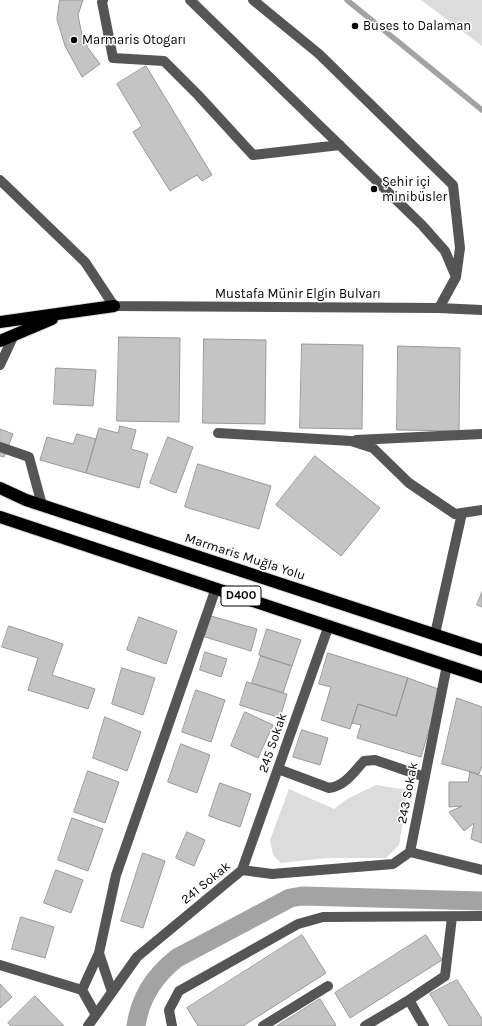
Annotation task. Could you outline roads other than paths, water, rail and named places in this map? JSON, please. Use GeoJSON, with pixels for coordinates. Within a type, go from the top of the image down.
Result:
{"type":"FeatureCollection","features":[{"type":"Feature","properties":{"kind":"highway"},"geometry":{"type":"LineString","coordinates":[[0,322],[114,306]]}},
{"type":"Feature","properties":{"kind":"highway"},"geometry":{"type":"LineString","coordinates":[[0,341],[68,312]]}},
{"type":"Feature","properties":{"kind":"highway","name":"Marmaris Muğla Yolu"},"geometry":{"type":"LineString","coordinates":[[0,488],[42,505],[482,650]]}},
{"type":"Feature","properties":{"kind":"highway","name":"D400"},"geometry":{"type":"LineString","coordinates":[[0,517],[482,677]]}},
{"type":"Feature","properties":{"kind":"street"},"geometry":{"type":"LineString","coordinates":[[103,0],[102,2],[113,58],[164,61],[198,95],[253,155],[340,145]]}},
{"type":"Feature","properties":{"kind":"street"},"geometry":{"type":"LineString","coordinates":[[190,0],[422,225],[445,251],[456,277]]}},
{"type":"Feature","properties":{"kind":"street"},"geometry":{"type":"LineString","coordinates":[[253,0],[319,54],[453,185],[460,248],[456,277],[439,308]]}},
{"type":"Feature","properties":{"kind":"street"},"geometry":{"type":"LineString","coordinates":[[0,180],[85,262],[114,306]]}},
{"type":"Feature","properties":{"kind":"street","name":"Mustafa Münir Elgin Bulvarı"},"geometry":{"type":"LineString","coordinates":[[114,306],[439,308],[482,310]]}},
{"type":"Feature","properties":{"kind":"street"},"geometry":{"type":"LineString","coordinates":[[0,365],[14,335]]}},
{"type":"Feature","properties":{"kind":"street"},"geometry":{"type":"LineString","coordinates":[[218,433],[351,440],[482,434]]}},
{"type":"Feature","properties":{"kind":"street"},"geometry":{"type":"LineString","coordinates":[[351,440],[373,448],[409,482],[456,514],[482,510]]}},
{"type":"Feature","properties":{"kind":"street"},"geometry":{"type":"LineString","coordinates":[[0,447],[29,457],[42,505]]}},
{"type":"Feature","properties":{"kind":"street"},"geometry":{"type":"LineString","coordinates":[[435,634],[462,513]]}},
{"type":"Feature","properties":{"kind":"street"},"geometry":{"type":"LineString","coordinates":[[82,990],[99,953],[116,875],[216,588]]}},
{"type":"Feature","properties":{"kind":"street","name":"245 Sokak"},"geometry":{"type":"LineString","coordinates":[[242,870],[329,625]]}},
{"type":"Feature","properties":{"kind":"street","name":"243 Sokak"},"geometry":{"type":"LineString","coordinates":[[410,852],[447,665]]}},
{"type":"Feature","properties":{"kind":"street"},"geometry":{"type":"LineString","coordinates":[[278,769],[330,788],[346,781],[364,761],[375,760],[424,777]]}},
{"type":"Feature","properties":{"kind":"street"},"geometry":{"type":"LineString","coordinates":[[410,852],[482,870]]}},
{"type":"Feature","properties":{"kind":"street","name":"241 Sokak"},"geometry":{"type":"LineString","coordinates":[[88,1026],[137,957],[242,870],[272,874],[393,864],[410,852]]}},
{"type":"Feature","properties":{"kind":"street"},"geometry":{"type":"LineString","coordinates":[[172,1026],[169,1010],[179,990],[298,924],[323,917],[482,916]]}},
{"type":"Feature","properties":{"kind":"street"},"geometry":{"type":"LineString","coordinates":[[366,1026],[445,976],[452,917]]}},
{"type":"Feature","properties":{"kind":"street"},"geometry":{"type":"LineString","coordinates":[[99,953],[112,992]]}},
{"type":"Feature","properties":{"kind":"street"},"geometry":{"type":"LineString","coordinates":[[0,965],[82,990],[96,1015]]}},
{"type":"Feature","properties":{"kind":"street"},"geometry":{"type":"LineString","coordinates":[[263,1026],[328,986]]}},
{"type":"Feature","properties":{"kind":"street"},"geometry":{"type":"LineString","coordinates":[[409,1000],[424,1026]]}},
{"type":"Feature","properties":{"kind":"waterway"},"geometry":{"type":"LineString","coordinates":[[347,0],[482,110]]}},
{"type":"Feature","properties":{"kind":"waterway"},"geometry":{"type":"LineString","coordinates":[[136,1026],[141,1006],[150,988],[162,972],[177,958],[290,898],[302,896],[482,901]]}},
{"type":"Feature","properties":{"kind":"place","name":"Buses to Dalaman"},"geometry":{"type":"Point","coordinates":[355,26]}},
{"type":"Feature","properties":{"kind":"place","name":"Marmaris Otogarı"},"geometry":{"type":"Point","coordinates":[74,40]}},
{"type":"Feature","properties":{"kind":"place","name":"Șehir içi minibüsler"},"geometry":{"type":"Point","coordinates":[374,189]}}]}
